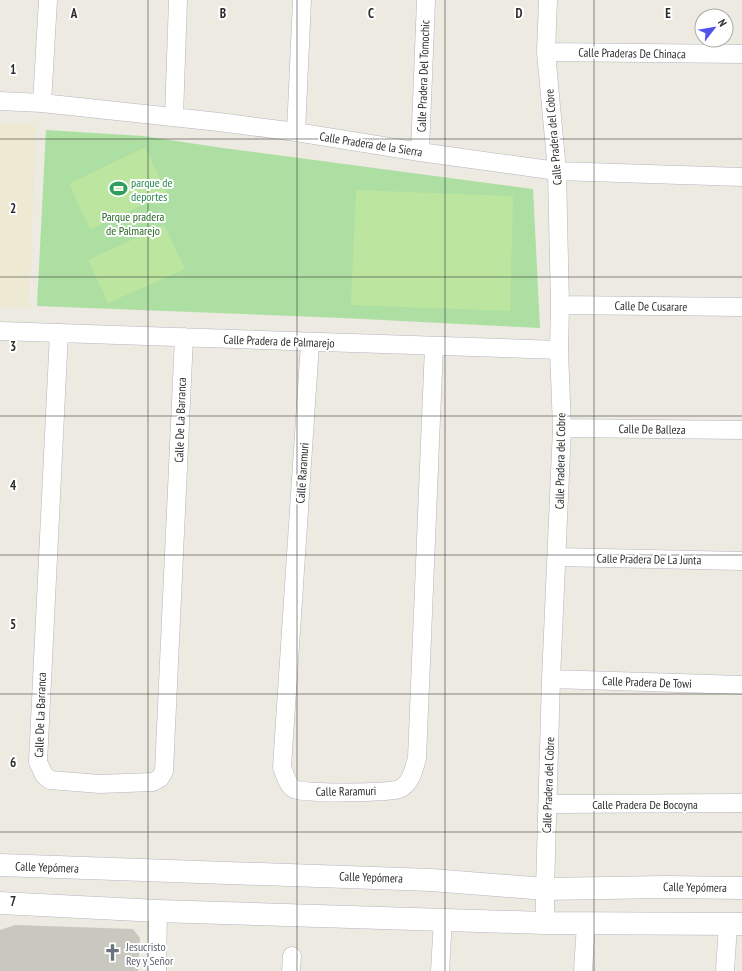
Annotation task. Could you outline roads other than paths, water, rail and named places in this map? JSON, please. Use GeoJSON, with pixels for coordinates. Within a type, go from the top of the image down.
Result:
{"type":"FeatureCollection","features":[{"type":"Feature","properties":{"kind":"main road","name":"Calle Yepómera"},"geometry":{"type":"LineString","coordinates":[[0,866],[431,880],[545,889],[666,887],[742,888]]}},
{"type":"Feature","properties":{"kind":"main road"},"geometry":{"type":"LineString","coordinates":[[0,903],[158,911],[545,923],[735,925]]}},
{"type":"Feature","properties":{"kind":"street"},"geometry":{"type":"LineString","coordinates":[[42,103],[48,0]]}},
{"type":"Feature","properties":{"kind":"street"},"geometry":{"type":"LineString","coordinates":[[174,116],[178,0]]}},
{"type":"Feature","properties":{"kind":"street"},"geometry":{"type":"LineString","coordinates":[[296,132],[302,0]]}},
{"type":"Feature","properties":{"kind":"street","name":"Calle Pradera Del Tomochic"},"geometry":{"type":"LineString","coordinates":[[420,152],[426,0]]}},
{"type":"Feature","properties":{"kind":"street","name":"Calle Pradera del Cobre"},"geometry":{"type":"LineString","coordinates":[[545,923],[551,679],[562,428],[559,350],[560,305],[557,171],[546,52],[548,0]]}},
{"type":"Feature","properties":{"kind":"street","name":"Calle Praderas De Chinaca"},"geometry":{"type":"LineString","coordinates":[[546,52],[742,54]]}},
{"type":"Feature","properties":{"kind":"street","name":"Calle Pradera de la Sierra"},"geometry":{"type":"LineString","coordinates":[[0,101],[42,103],[174,116],[296,132],[420,152],[557,171],[742,177]]}},
{"type":"Feature","properties":{"kind":"street","name":"Calle De Cusarare"},"geometry":{"type":"LineString","coordinates":[[560,305],[742,307]]}},
{"type":"Feature","properties":{"kind":"street","name":"Calle Pradera de Palmarejo"},"geometry":{"type":"LineString","coordinates":[[0,331],[310,343],[559,350]]}},
{"type":"Feature","properties":{"kind":"street","name":"Calle De La Barranca"},"geometry":{"type":"LineString","coordinates":[[59,333],[38,762],[44,775],[50,780],[100,784],[153,782],[160,778],[164,771],[184,338]]}},
{"type":"Feature","properties":{"kind":"street","name":"Calle Raramuri"},"geometry":{"type":"LineString","coordinates":[[310,343],[282,768],[290,785],[296,790],[304,792],[343,792],[399,789],[407,782],[414,770],[417,758],[434,346]]}},
{"type":"Feature","properties":{"kind":"street","name":"Calle De Balleza"},"geometry":{"type":"LineString","coordinates":[[562,428],[742,430]]}},
{"type":"Feature","properties":{"kind":"street","name":"Calle Pradera De La Junta"},"geometry":{"type":"LineString","coordinates":[[557,557],[742,561]]}},
{"type":"Feature","properties":{"kind":"street","name":"Calle Pradera De Towi"},"geometry":{"type":"LineString","coordinates":[[551,679],[742,685]]}},
{"type":"Feature","properties":{"kind":"street","name":"Calle Pradera De Bocoyna"},"geometry":{"type":"LineString","coordinates":[[548,804],[742,803]]}},
{"type":"Feature","properties":{"kind":"street"},"geometry":{"type":"LineString","coordinates":[[157,971],[158,911]]}},
{"type":"Feature","properties":{"kind":"street"},"geometry":{"type":"LineString","coordinates":[[440,971],[443,919]]}},
{"type":"Feature","properties":{"kind":"street"},"geometry":{"type":"LineString","coordinates":[[583,971],[586,924]]}},
{"type":"Feature","properties":{"kind":"street"},"geometry":{"type":"LineString","coordinates":[[725,971],[735,925]]}},
{"type":"Feature","properties":{"kind":"place","name":"parque de deportes"},"geometry":{"type":"Point","coordinates":[118,189]}},
{"type":"Feature","properties":{"kind":"place","name":"Jesucristo Rey y Señor"},"geometry":{"type":"Point","coordinates":[113,953]}},
{"type":"Feature","properties":{"kind":"park label","name":"Parque pradera de Palmarejo"},"geometry":{"type":"Point","coordinates":[133,223]}}]}
